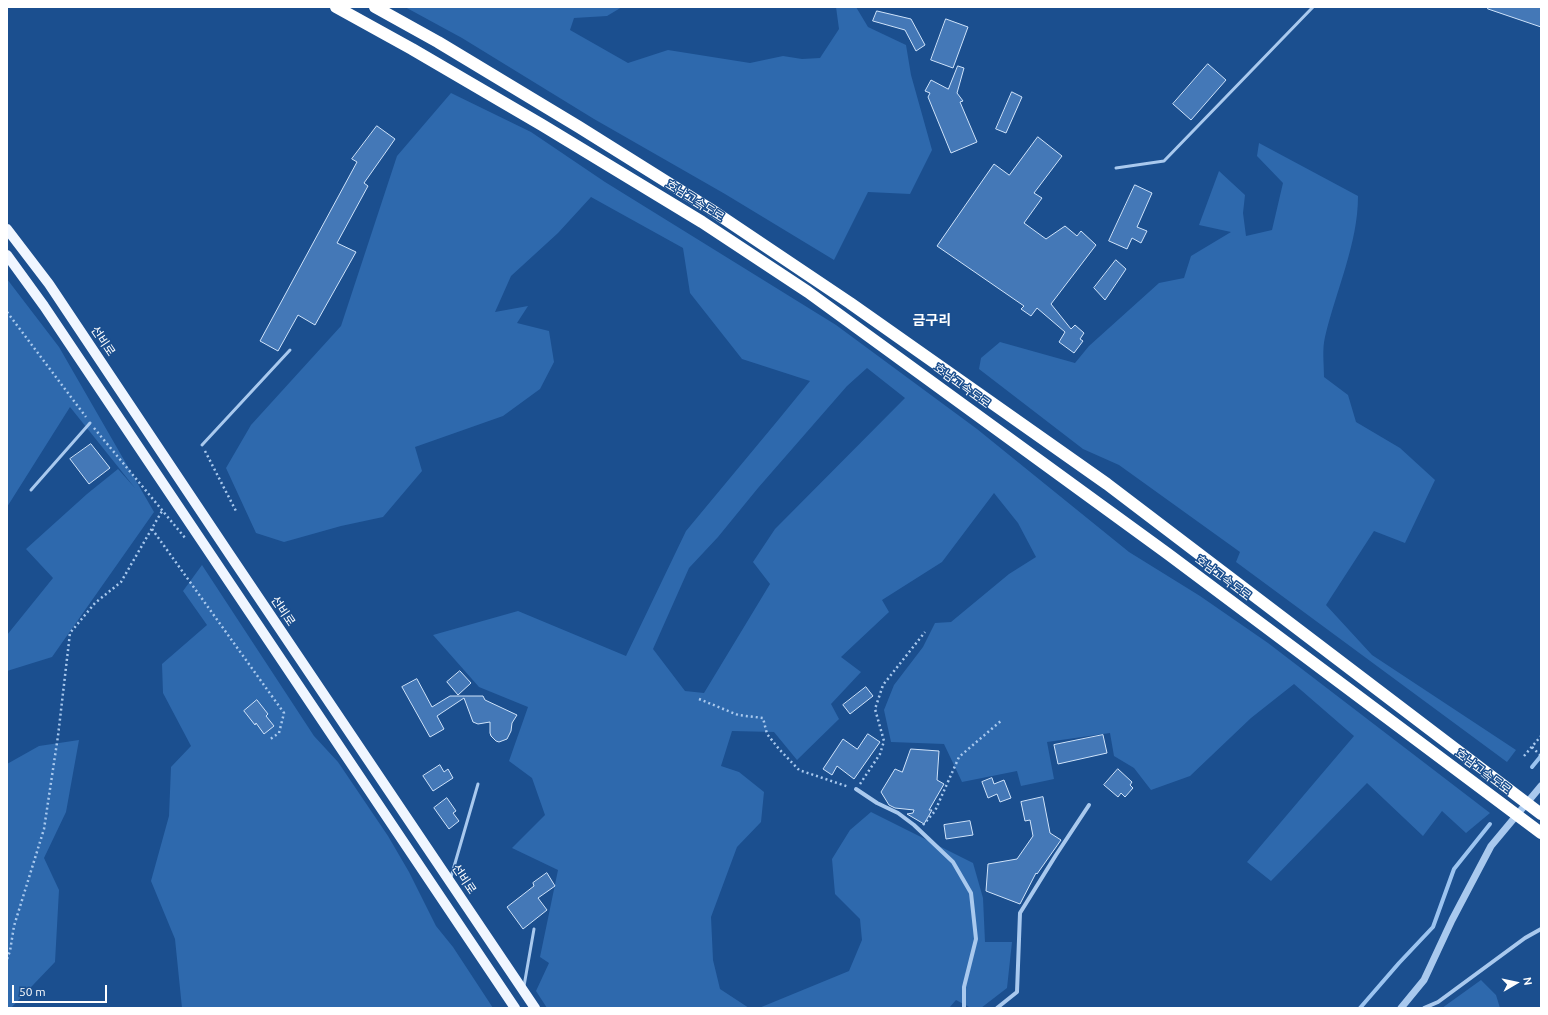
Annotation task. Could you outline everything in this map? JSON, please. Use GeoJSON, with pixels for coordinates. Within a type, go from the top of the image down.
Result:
{"type":"FeatureCollection","features":[{"type":"Feature","properties":{"kind":"highway","name":"호남고속도로"},"geometry":{"type":"LineString","coordinates":[[336,7],[433,61],[615,169],[702,222],[808,292],[1168,554],[1541,833]]}},
{"type":"Feature","properties":{"kind":"highway","name":"호남고속도로"},"geometry":{"type":"LineString","coordinates":[[375,7],[438,42],[586,131],[710,209],[850,303],[1107,484],[1541,814]]}},
{"type":"Feature","properties":{"kind":"main road","name":"선비로"},"geometry":{"type":"LineString","coordinates":[[7,229],[49,284],[535,1008]]}},
{"type":"Feature","properties":{"kind":"main road"},"geometry":{"type":"LineString","coordinates":[[7,255],[53,318],[515,1008]]}},
{"type":"Feature","properties":{"kind":"street"},"geometry":{"type":"LineString","coordinates":[[1402,1008],[1424,980],[1452,920],[1491,846],[1541,786]]}},
{"type":"Feature","properties":{"kind":"street"},"geometry":{"type":"LineString","coordinates":[[856,789],[877,803],[898,813],[919,830],[953,862],[971,893],[976,939],[964,987],[964,1008]]}},
{"type":"Feature","properties":{"kind":"street"},"geometry":{"type":"LineString","coordinates":[[997,1008],[1017,992],[1020,913],[1089,805]]}},
{"type":"Feature","properties":{"kind":"street"},"geometry":{"type":"LineString","coordinates":[[1424,1008],[1438,1002],[1525,938],[1541,929]]}},
{"type":"Feature","properties":{"kind":"lane"},"geometry":{"type":"LineString","coordinates":[[1116,168],[1164,161],[1313,7]]}},
{"type":"Feature","properties":{"kind":"lane"},"geometry":{"type":"LineString","coordinates":[[202,445],[290,350]]}},
{"type":"Feature","properties":{"kind":"lane"},"geometry":{"type":"LineString","coordinates":[[31,490],[90,423]]}},
{"type":"Feature","properties":{"kind":"lane"},"geometry":{"type":"LineString","coordinates":[[450,881],[478,784]]}},
{"type":"Feature","properties":{"kind":"lane"},"geometry":{"type":"LineString","coordinates":[[523,990],[534,929]]}},
{"type":"Feature","properties":{"kind":"path"},"geometry":{"type":"LineString","coordinates":[[7,312],[90,423],[186,540]]}},
{"type":"Feature","properties":{"kind":"path"},"geometry":{"type":"LineString","coordinates":[[202,445],[237,513]]}},
{"type":"Feature","properties":{"kind":"path"},"geometry":{"type":"LineString","coordinates":[[7,959],[10,951],[14,926],[44,829],[58,736],[70,633],[95,603],[121,582],[162,511]]}},
{"type":"Feature","properties":{"kind":"path"},"geometry":{"type":"LineString","coordinates":[[152,529],[284,713],[279,733],[269,740]]}},
{"type":"Feature","properties":{"kind":"path"},"geometry":{"type":"LineString","coordinates":[[699,699],[738,715],[764,718],[767,734],[799,770],[856,789],[880,754],[884,741],[875,709],[883,685],[925,632]]}},
{"type":"Feature","properties":{"kind":"path"},"geometry":{"type":"LineString","coordinates":[[919,830],[935,811],[959,757],[1002,720]]}},
{"type":"Feature","properties":{"kind":"path"},"geometry":{"type":"LineString","coordinates":[[1524,756],[1541,736]]}},
{"type":"Feature","properties":{"kind":"path"},"geometry":{"type":"LineString","coordinates":[[1532,747],[1541,756]]}},
{"type":"Feature","properties":{"kind":"shaded area"},"geometry":{"type":"Polygon","coordinates":[[[405,7],[622,7],[607,16],[574,18],[570,30],[628,63],[668,50],[750,63],[783,56],[802,59],[820,58],[839,29],[836,7],[856,7],[868,27],[906,45],[911,75],[932,150],[910,194],[868,192],[834,260],[725,194],[594,119],[462,38],[405,7]]]}},
{"type":"Feature","properties":{"kind":"shaded area"},"geometry":{"type":"Polygon","coordinates":[[[451,93],[531,132],[605,182],[836,325],[977,429],[1129,552],[1200,596],[1268,643],[1490,813],[1466,833],[1442,811],[1423,836],[1367,783],[1271,881],[1247,862],[1354,736],[1294,684],[1251,718],[1190,776],[1151,790],[1134,768],[1114,756],[1110,733],[1047,742],[1054,779],[1021,786],[1017,771],[962,782],[944,744],[891,742],[884,710],[894,685],[923,647],[935,623],[951,622],[1009,574],[1036,557],[1018,523],[994,493],[942,562],[882,600],[889,612],[841,657],[861,672],[831,704],[839,719],[797,760],[774,732],[732,731],[721,766],[739,772],[764,792],[761,822],[737,847],[711,917],[713,960],[720,989],[749,1008],[547,1008],[536,991],[549,963],[540,957],[558,870],[512,848],[545,815],[532,778],[509,761],[528,707],[479,687],[433,635],[518,611],[626,656],[686,531],[810,381],[742,359],[690,293],[683,248],[591,197],[558,233],[511,276],[495,312],[528,306],[517,323],[549,331],[554,362],[540,389],[503,416],[415,447],[422,471],[383,517],[341,526],[284,542],[256,533],[226,468],[251,425],[341,326],[397,156],[451,93]],[[867,368],[847,386],[758,488],[718,537],[689,568],[653,649],[685,691],[704,693],[770,584],[753,562],[775,529],[905,398],[867,368]]]}},
{"type":"Feature","properties":{"kind":"shaded area"},"geometry":{"type":"Polygon","coordinates":[[[1259,143],[1358,196],[1354,232],[1346,267],[1324,342],[1324,377],[1348,395],[1356,422],[1400,448],[1435,480],[1405,543],[1374,531],[1326,605],[1372,655],[1516,750],[1507,762],[1236,562],[1240,552],[1119,465],[1083,449],[979,369],[981,358],[1000,342],[1075,363],[1089,346],[1159,283],[1184,278],[1191,256],[1231,232],[1199,225],[1219,171],[1245,195],[1243,213],[1246,236],[1272,230],[1283,183],[1257,156],[1259,143]]]}},
{"type":"Feature","properties":{"kind":"shaded area"},"geometry":{"type":"Polygon","coordinates":[[[7,279],[59,347],[154,512],[52,657],[7,671],[7,635],[53,578],[26,549],[87,494],[118,469],[135,488],[70,407],[7,507],[7,279]]]}},
{"type":"Feature","properties":{"kind":"shaded area"},"geometry":{"type":"Polygon","coordinates":[[[202,565],[314,736],[338,762],[388,836],[409,872],[436,926],[453,947],[493,1008],[182,1008],[175,939],[151,881],[169,816],[171,767],[191,746],[163,693],[162,664],[207,625],[183,591],[202,565]]]}},
{"type":"Feature","properties":{"kind":"shaded area"},"geometry":{"type":"Polygon","coordinates":[[[79,740],[66,812],[44,858],[59,890],[55,962],[11,1008],[7,1008],[7,764],[39,746],[79,740]]]}},
{"type":"Feature","properties":{"kind":"shaded area"},"geometry":{"type":"Polygon","coordinates":[[[871,812],[973,863],[983,898],[985,942],[1012,942],[1007,988],[981,1008],[971,1008],[956,1000],[949,1008],[759,1008],[849,971],[862,940],[860,919],[835,894],[832,859],[850,830],[871,812]]]}},
{"type":"Feature","properties":{"kind":"shaded area"},"geometry":{"type":"Polygon","coordinates":[[[1481,980],[1496,995],[1500,1008],[1442,1008],[1481,980]]]}},
{"type":"Feature","properties":{"kind":"building"},"geometry":{"type":"Polygon","coordinates":[[[1488,7],[1541,7],[1541,27],[1488,9],[1488,7]]]}},
{"type":"Feature","properties":{"kind":"building"},"geometry":{"type":"Polygon","coordinates":[[[877,11],[911,19],[925,45],[916,51],[905,30],[873,21],[877,11]]]}},
{"type":"Feature","properties":{"kind":"building"},"geometry":{"type":"Polygon","coordinates":[[[946,19],[968,27],[953,68],[931,60],[946,19]]]}},
{"type":"Feature","properties":{"kind":"building"},"geometry":{"type":"Polygon","coordinates":[[[1208,64],[1226,80],[1191,120],[1173,104],[1208,64]]]}},
{"type":"Feature","properties":{"kind":"building"},"geometry":{"type":"Polygon","coordinates":[[[958,66],[964,68],[957,93],[963,101],[960,102],[977,142],[951,153],[928,97],[930,93],[925,91],[931,80],[948,89],[958,66]]]}},
{"type":"Feature","properties":{"kind":"building"},"geometry":{"type":"Polygon","coordinates":[[[1012,92],[1022,97],[1006,133],[996,129],[1012,92]]]}},
{"type":"Feature","properties":{"kind":"building"},"geometry":{"type":"Polygon","coordinates":[[[377,126],[395,139],[364,183],[368,186],[337,243],[356,252],[315,325],[298,315],[278,351],[260,341],[357,162],[352,159],[377,126]]]}},
{"type":"Feature","properties":{"kind":"building"},"geometry":{"type":"Polygon","coordinates":[[[1038,137],[1062,156],[1034,193],[1042,198],[1024,223],[1046,239],[1065,226],[1077,236],[1081,231],[1096,245],[1051,304],[1071,329],[1075,325],[1084,333],[1080,339],[1083,341],[1074,353],[1059,342],[1065,332],[1037,308],[1031,316],[1021,309],[1024,306],[937,246],[994,164],[1009,175],[1038,137]]]}},
{"type":"Feature","properties":{"kind":"building"},"geometry":{"type":"Polygon","coordinates":[[[1135,185],[1152,193],[1137,227],[1147,231],[1141,243],[1132,238],[1127,249],[1109,241],[1135,185]]]}},
{"type":"Feature","properties":{"kind":"building"},"geometry":{"type":"Polygon","coordinates":[[[1116,260],[1126,269],[1105,300],[1094,288],[1116,260]]]}},
{"type":"Feature","properties":{"kind":"building"},"geometry":{"type":"Polygon","coordinates":[[[91,444],[110,468],[89,484],[70,459],[91,444]]]}},
{"type":"Feature","properties":{"kind":"building"},"geometry":{"type":"Polygon","coordinates":[[[460,671],[471,683],[458,695],[447,682],[460,671]]]}},
{"type":"Feature","properties":{"kind":"building"},"geometry":{"type":"Polygon","coordinates":[[[417,679],[432,707],[450,696],[483,696],[485,700],[517,715],[512,723],[511,731],[507,739],[499,742],[491,736],[490,722],[478,724],[473,722],[464,698],[437,716],[444,729],[430,737],[402,687],[417,679]]]}},
{"type":"Feature","properties":{"kind":"building"},"geometry":{"type":"Polygon","coordinates":[[[866,687],[873,696],[850,714],[843,705],[866,687]]]}},
{"type":"Feature","properties":{"kind":"building"},"geometry":{"type":"Polygon","coordinates":[[[257,700],[268,714],[266,716],[274,726],[264,734],[244,711],[257,700]]]}},
{"type":"Feature","properties":{"kind":"building"},"geometry":{"type":"Polygon","coordinates":[[[868,734],[880,742],[854,779],[837,766],[832,775],[823,769],[843,739],[857,749],[868,734]]]}},
{"type":"Feature","properties":{"kind":"building"},"geometry":{"type":"Polygon","coordinates":[[[1103,735],[1107,753],[1058,764],[1054,745],[1103,735]]]}},
{"type":"Feature","properties":{"kind":"building"},"geometry":{"type":"Polygon","coordinates":[[[911,749],[939,751],[937,780],[944,784],[929,810],[932,810],[924,824],[907,814],[913,813],[914,810],[895,808],[889,805],[881,792],[895,769],[902,772],[911,749]]]}},
{"type":"Feature","properties":{"kind":"building"},"geometry":{"type":"Polygon","coordinates":[[[440,765],[444,772],[448,769],[453,778],[433,791],[423,776],[440,765]]]}},
{"type":"Feature","properties":{"kind":"building"},"geometry":{"type":"Polygon","coordinates":[[[1118,769],[1132,782],[1130,785],[1133,788],[1125,797],[1121,793],[1118,797],[1104,785],[1118,769]]]}},
{"type":"Feature","properties":{"kind":"building"},"geometry":{"type":"Polygon","coordinates":[[[992,778],[994,784],[1004,780],[1011,798],[1000,802],[997,794],[988,798],[982,782],[992,778]]]}},
{"type":"Feature","properties":{"kind":"building"},"geometry":{"type":"Polygon","coordinates":[[[1043,797],[1050,833],[1061,840],[1037,874],[1036,873],[1020,904],[986,891],[988,864],[1017,859],[1033,836],[1030,820],[1025,821],[1021,802],[1043,797]]]}},
{"type":"Feature","properties":{"kind":"building"},"geometry":{"type":"Polygon","coordinates":[[[447,798],[456,811],[453,813],[459,821],[449,829],[434,808],[447,798]]]}},
{"type":"Feature","properties":{"kind":"building"},"geometry":{"type":"Polygon","coordinates":[[[970,821],[973,835],[946,839],[944,825],[970,821]]]}},
{"type":"Feature","properties":{"kind":"building"},"geometry":{"type":"Polygon","coordinates":[[[547,873],[555,886],[538,898],[547,910],[523,929],[507,907],[534,886],[533,883],[547,873]]]}},
{"type":"Feature","properties":{"kind":"waterway"},"geometry":{"type":"LineString","coordinates":[[1532,767],[1541,756]]}},
{"type":"Feature","properties":{"kind":"waterway"},"geometry":{"type":"LineString","coordinates":[[1360,1008],[1433,927],[1454,869],[1490,824]]}},
{"type":"Feature","properties":{"kind":"district","name":"금구리"},"geometry":{"type":"Point","coordinates":[932,320]}}]}
